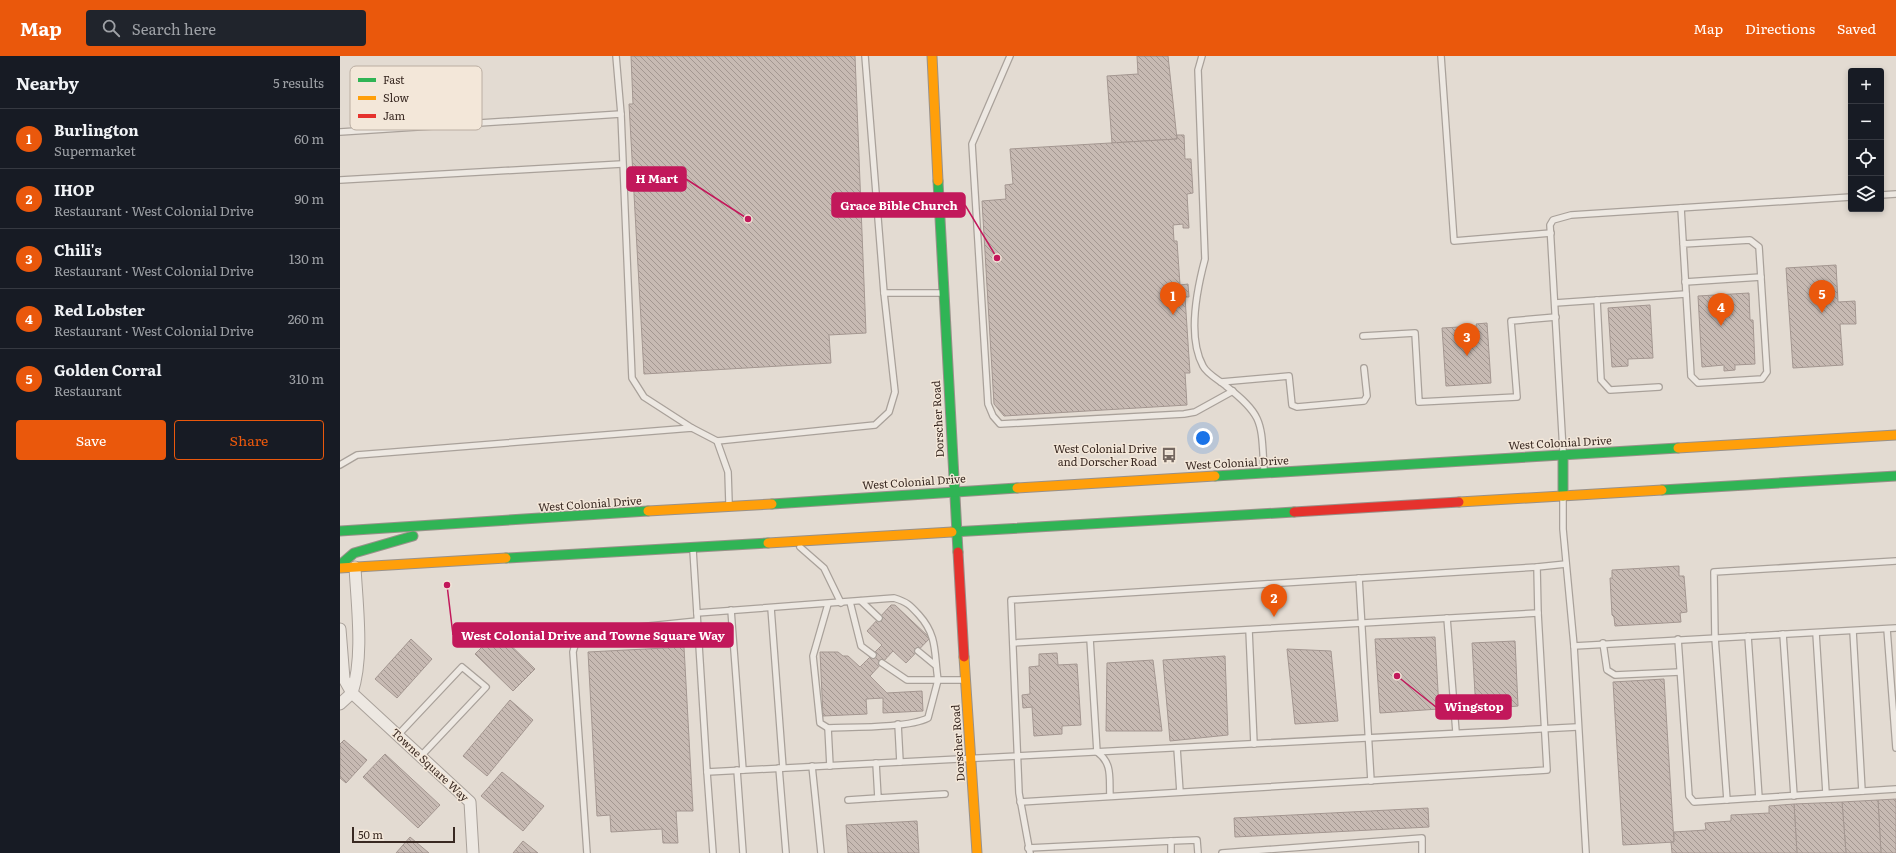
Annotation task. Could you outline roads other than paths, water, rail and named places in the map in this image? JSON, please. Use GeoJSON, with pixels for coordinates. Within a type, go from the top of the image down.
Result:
{"type":"FeatureCollection","features":[{"type":"Feature","properties":{"kind":"main road","name":"Dorscher Road"},"geometry":{"type":"LineString","coordinates":[[932,56],[953,492],[977,853]]}},
{"type":"Feature","properties":{"kind":"main road","name":"West Colonial Drive"},"geometry":{"type":"LineString","coordinates":[[340,529],[459,524],[953,492],[1896,435]]}},
{"type":"Feature","properties":{"kind":"main road"},"geometry":{"type":"LineString","coordinates":[[1563,455],[1563,496]]}},
{"type":"Feature","properties":{"kind":"main road"},"geometry":{"type":"LineString","coordinates":[[340,567],[956,533],[1896,476]]}},
{"type":"Feature","properties":{"kind":"main road"},"geometry":{"type":"LineString","coordinates":[[340,567],[354,553],[367,548],[459,524]]}},
{"type":"Feature","properties":{"kind":"street"},"geometry":{"type":"LineString","coordinates":[[340,704],[352,693],[357,678],[358,656],[355,567]]}},
{"type":"Feature","properties":{"kind":"street","name":"Towne Square Way"},"geometry":{"type":"LineString","coordinates":[[340,629],[344,679],[352,693],[470,802],[473,853]]}},
{"type":"Feature","properties":{"kind":"lane"},"geometry":{"type":"LineString","coordinates":[[616,56],[632,378],[644,397],[692,428],[717,441],[874,425],[888,412],[895,392],[884,293],[865,56]]}},
{"type":"Feature","properties":{"kind":"lane"},"geometry":{"type":"LineString","coordinates":[[1010,56],[972,144],[988,404],[993,416],[1000,424],[1184,414],[1195,412],[1233,391]]}},
{"type":"Feature","properties":{"kind":"lane"},"geometry":{"type":"LineString","coordinates":[[1202,56],[1198,70],[1205,259],[1197,289],[1197,352],[1204,368],[1233,391],[1255,412],[1262,428],[1264,473]]}},
{"type":"Feature","properties":{"kind":"lane"},"geometry":{"type":"LineString","coordinates":[[1440,56],[1454,241],[1551,234]]}},
{"type":"Feature","properties":{"kind":"lane"},"geometry":{"type":"LineString","coordinates":[[482,123],[620,114]]}},
{"type":"Feature","properties":{"kind":"lane"},"geometry":{"type":"LineString","coordinates":[[340,132],[371,130]]}},
{"type":"Feature","properties":{"kind":"lane"},"geometry":{"type":"LineString","coordinates":[[340,180],[622,164]]}},
{"type":"Feature","properties":{"kind":"lane"},"geometry":{"type":"LineString","coordinates":[[1884,195],[1896,194]]}},
{"type":"Feature","properties":{"kind":"lane"},"geometry":{"type":"LineString","coordinates":[[1563,455],[1550,225],[1553,220],[1571,215],[1848,196]]}},
{"type":"Feature","properties":{"kind":"lane"},"geometry":{"type":"LineString","coordinates":[[1681,208],[1683,244],[1686,282],[1691,376],[1698,383],[1762,379],[1767,372],[1758,246],[1750,240],[1683,244]]}},
{"type":"Feature","properties":{"kind":"lane"},"geometry":{"type":"LineString","coordinates":[[1686,282],[1761,277]]}},
{"type":"Feature","properties":{"kind":"lane"},"geometry":{"type":"LineString","coordinates":[[884,293],[944,293]]}},
{"type":"Feature","properties":{"kind":"lane"},"geometry":{"type":"LineString","coordinates":[[1555,303],[1686,294]]}},
{"type":"Feature","properties":{"kind":"lane"},"geometry":{"type":"LineString","coordinates":[[1597,300],[1601,380],[1610,390],[1658,387]]}},
{"type":"Feature","properties":{"kind":"lane"},"geometry":{"type":"LineString","coordinates":[[1363,336],[1415,334],[1419,402],[1517,398],[1511,321],[1556,317]]}},
{"type":"Feature","properties":{"kind":"lane"},"geometry":{"type":"LineString","coordinates":[[1221,382],[1289,376],[1292,405],[1297,407],[1364,401],[1367,396],[1364,368]]}},
{"type":"Feature","properties":{"kind":"lane"},"geometry":{"type":"LineString","coordinates":[[340,465],[357,455],[692,428]]}},
{"type":"Feature","properties":{"kind":"lane"},"geometry":{"type":"LineString","coordinates":[[717,441],[728,472],[730,506]]}},
{"type":"Feature","properties":{"kind":"lane"},"geometry":{"type":"LineString","coordinates":[[1563,496],[1566,564],[1574,646],[1577,727],[1586,853]]}},
{"type":"Feature","properties":{"kind":"lane"},"geometry":{"type":"LineString","coordinates":[[794,542],[812,556],[824,568],[841,603]]}},
{"type":"Feature","properties":{"kind":"lane"},"geometry":{"type":"LineString","coordinates":[[692,548],[713,853]]}},
{"type":"Feature","properties":{"kind":"lane"},"geometry":{"type":"LineString","coordinates":[[1726,800],[1715,638],[1714,572],[1896,561]]}},
{"type":"Feature","properties":{"kind":"lane"},"geometry":{"type":"LineString","coordinates":[[1198,853],[1197,840],[1171,840],[1029,850],[1020,802],[1011,600],[1566,564]]}},
{"type":"Feature","properties":{"kind":"lane"},"geometry":{"type":"LineString","coordinates":[[1020,802],[1547,770],[1546,727],[1538,613],[1537,567]]}},
{"type":"Feature","properties":{"kind":"lane"},"geometry":{"type":"LineString","coordinates":[[1359,578],[1371,780]]}},
{"type":"Feature","properties":{"kind":"lane"},"geometry":{"type":"LineString","coordinates":[[697,613],[894,598],[907,602],[928,626],[933,637],[935,665],[938,680],[928,718],[921,722],[828,728],[820,723],[813,656],[828,604]]}},
{"type":"Feature","properties":{"kind":"lane"},"geometry":{"type":"LineString","coordinates":[[861,601],[879,618]]}},
{"type":"Feature","properties":{"kind":"lane"},"geometry":{"type":"LineString","coordinates":[[850,602],[861,646],[873,654]]}},
{"type":"Feature","properties":{"kind":"lane"},"geometry":{"type":"LineString","coordinates":[[770,608],[786,853]]}},
{"type":"Feature","properties":{"kind":"lane"},"geometry":{"type":"LineString","coordinates":[[731,610],[743,853]]}},
{"type":"Feature","properties":{"kind":"lane"},"geometry":{"type":"LineString","coordinates":[[1013,643],[1538,613]]}},
{"type":"Feature","properties":{"kind":"lane"},"geometry":{"type":"LineString","coordinates":[[1447,618],[1456,732]]}},
{"type":"Feature","properties":{"kind":"lane"},"geometry":{"type":"LineString","coordinates":[[587,853],[573,652],[576,640],[584,634],[591,632],[697,621]]}},
{"type":"Feature","properties":{"kind":"lane"},"geometry":{"type":"LineString","coordinates":[[1574,646],[1603,643],[1896,628]]}},
{"type":"Feature","properties":{"kind":"lane"},"geometry":{"type":"LineString","coordinates":[[1887,629],[1896,748]]}},
{"type":"Feature","properties":{"kind":"lane"},"geometry":{"type":"LineString","coordinates":[[1249,630],[1254,744]]}},
{"type":"Feature","properties":{"kind":"lane"},"geometry":{"type":"LineString","coordinates":[[1853,631],[1862,791]]}},
{"type":"Feature","properties":{"kind":"lane"},"geometry":{"type":"LineString","coordinates":[[1816,633],[1826,793]]}},
{"type":"Feature","properties":{"kind":"lane"},"geometry":{"type":"LineString","coordinates":[[1783,634],[1794,796]]}},
{"type":"Feature","properties":{"kind":"lane"},"geometry":{"type":"LineString","coordinates":[[1748,636],[1759,798]]}},
{"type":"Feature","properties":{"kind":"lane"},"geometry":{"type":"LineString","coordinates":[[1090,639],[1097,752]]}},
{"type":"Feature","properties":{"kind":"lane"},"geometry":{"type":"LineString","coordinates":[[1678,639],[1689,796],[1694,802],[1896,789]]}},
{"type":"Feature","properties":{"kind":"lane"},"geometry":{"type":"LineString","coordinates":[[1603,643],[1607,670],[1615,675],[1680,672]]}},
{"type":"Feature","properties":{"kind":"lane"},"geometry":{"type":"LineString","coordinates":[[918,652],[935,665]]}},
{"type":"Feature","properties":{"kind":"lane"},"geometry":{"type":"LineString","coordinates":[[882,663],[907,680],[965,680]]}},
{"type":"Feature","properties":{"kind":"lane"},"geometry":{"type":"LineString","coordinates":[[398,735],[462,667],[486,687],[421,756]]}},
{"type":"Feature","properties":{"kind":"lane"},"geometry":{"type":"LineString","coordinates":[[898,724],[900,762]]}},
{"type":"Feature","properties":{"kind":"lane"},"geometry":{"type":"LineString","coordinates":[[707,772],[1254,744],[1546,727],[1577,727]]}},
{"type":"Feature","properties":{"kind":"lane"},"geometry":{"type":"LineString","coordinates":[[828,728],[830,766]]}},
{"type":"Feature","properties":{"kind":"lane"},"geometry":{"type":"LineString","coordinates":[[1177,748],[1180,792]]}},
{"type":"Feature","properties":{"kind":"lane"},"geometry":{"type":"LineString","coordinates":[[1097,752],[1105,757],[1109,767],[1110,796]]}},
{"type":"Feature","properties":{"kind":"lane"},"geometry":{"type":"LineString","coordinates":[[876,763],[878,798]]}},
{"type":"Feature","properties":{"kind":"lane"},"geometry":{"type":"LineString","coordinates":[[812,766],[821,853]]}},
{"type":"Feature","properties":{"kind":"lane"},"geometry":{"type":"LineString","coordinates":[[848,800],[945,794]]}},
{"type":"Feature","properties":{"kind":"lane"},"geometry":{"type":"LineString","coordinates":[[1222,853],[1422,838],[1422,853]]}},
{"type":"Feature","properties":{"kind":"lane"},"geometry":{"type":"LineString","coordinates":[[1171,840],[1171,853]]}},
{"type":"Feature","properties":{"kind":"place","name":"H Mart"},"geometry":{"type":"Point","coordinates":[748,219]}},
{"type":"Feature","properties":{"kind":"place","name":"Grace Bible Church"},"geometry":{"type":"Point","coordinates":[997,258]}},
{"type":"Feature","properties":{"kind":"place","name":"Golden Corral"},"geometry":{"type":"Point","coordinates":[1822,313]}},
{"type":"Feature","properties":{"kind":"place","name":"Burlington"},"geometry":{"type":"Point","coordinates":[1173,315]}},
{"type":"Feature","properties":{"kind":"place","name":"Red Lobster"},"geometry":{"type":"Point","coordinates":[1721,326]}},
{"type":"Feature","properties":{"kind":"place","name":"Chili's"},"geometry":{"type":"Point","coordinates":[1467,356]}},
{"type":"Feature","properties":{"kind":"place","name":"West Colonial Drive and Dorscher Road"},"geometry":{"type":"Point","coordinates":[1169,455]}},
{"type":"Feature","properties":{"kind":"place","name":"West Colonial Drive and Towne Square Way"},"geometry":{"type":"Point","coordinates":[447,585]}},
{"type":"Feature","properties":{"kind":"place","name":"IHOP"},"geometry":{"type":"Point","coordinates":[1274,617]}},
{"type":"Feature","properties":{"kind":"place","name":"Wingstop"},"geometry":{"type":"Point","coordinates":[1397,676]}}]}
